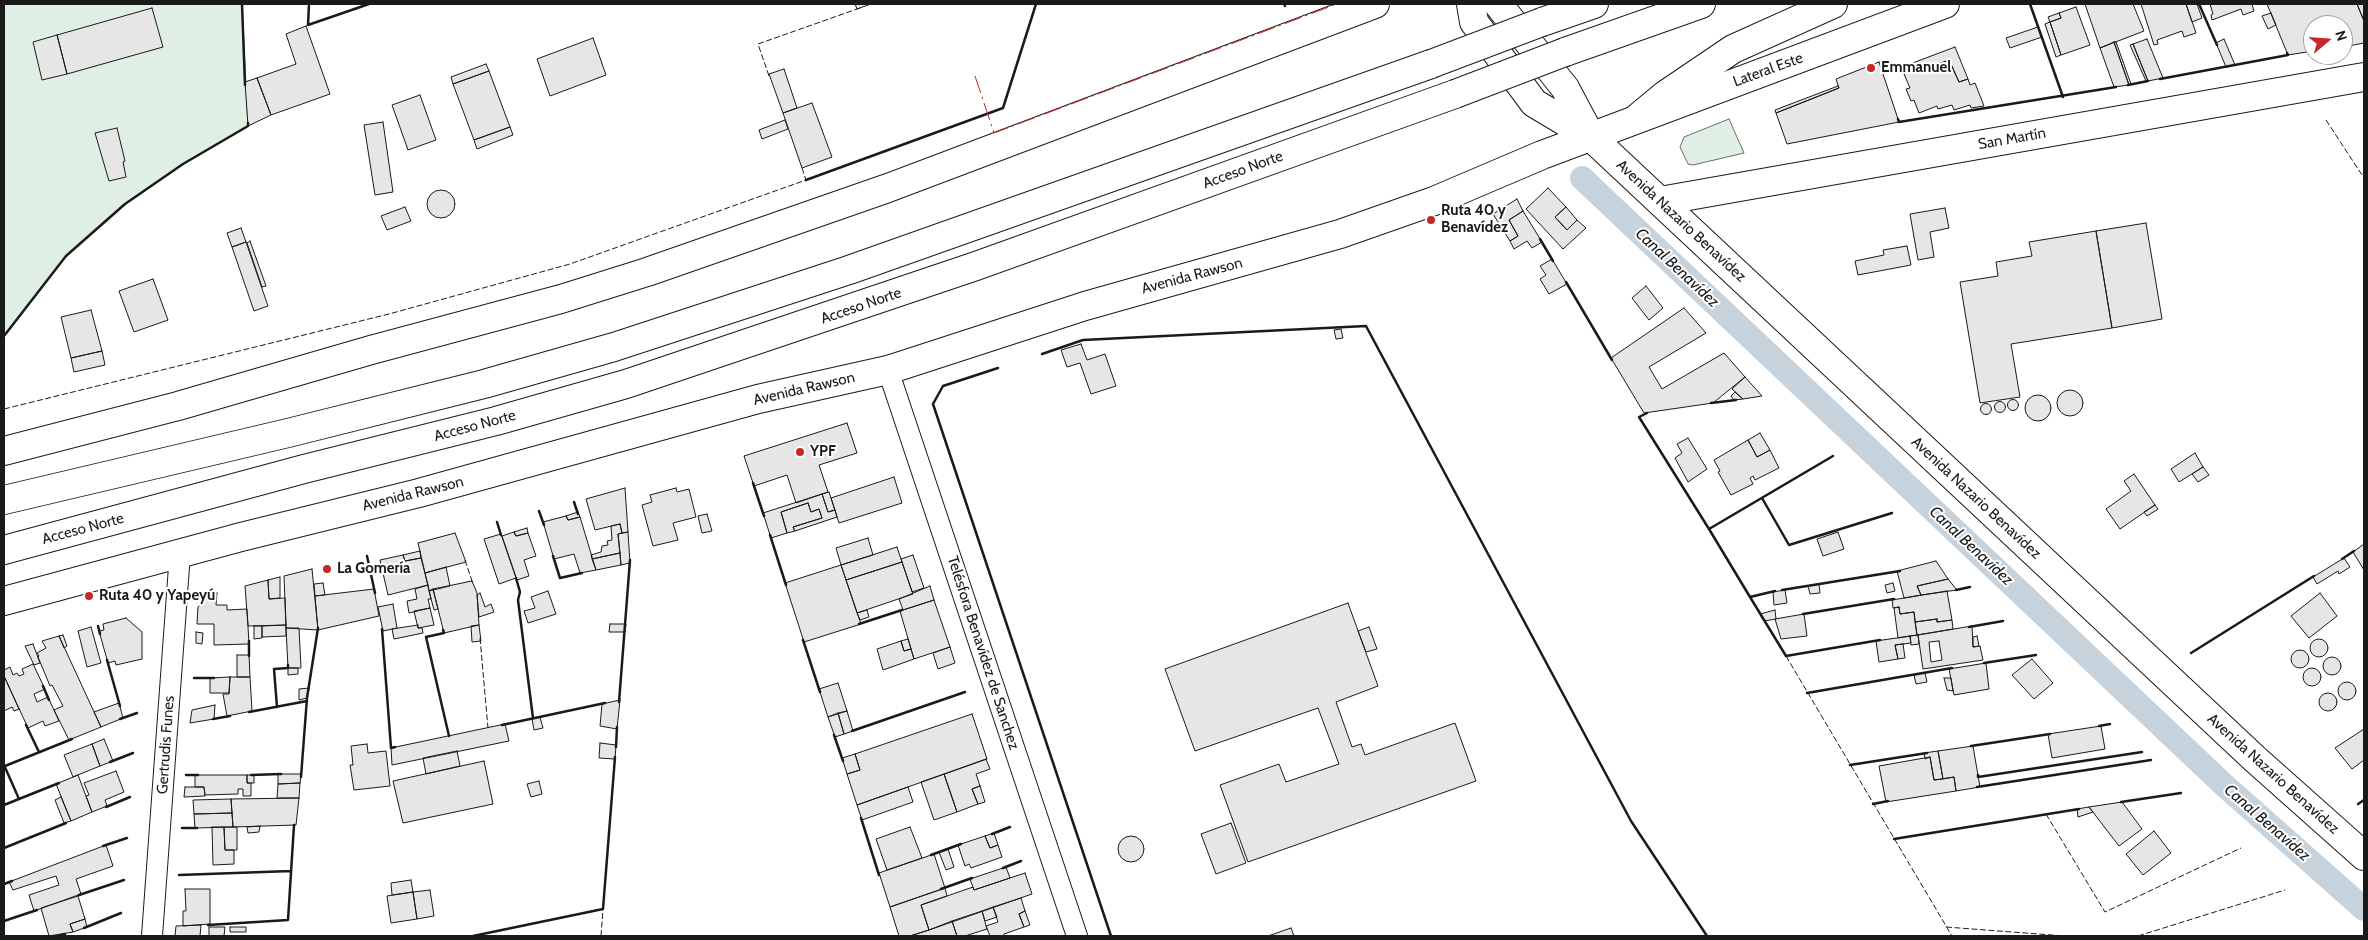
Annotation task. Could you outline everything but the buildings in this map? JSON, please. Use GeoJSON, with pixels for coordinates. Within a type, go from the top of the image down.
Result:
{"type":"FeatureCollection","features":[{"type":"Feature","properties":{"kind":"main road"},"geometry":{"type":"LineString","coordinates":[[4,451],[178,406],[371,350],[561,299],[647,272],[888,188],[1341,9],[1375,4]]}},
{"type":"Feature","properties":{"kind":"main road","name":"Avenida Nazario Benavídez"},"geometry":{"type":"LineString","coordinates":[[1471,4],[1474,22],[1534,104],[1591,137],[2255,759],[2364,856]]}},
{"type":"Feature","properties":{"kind":"main road","name":"Avenida Nazario Benavídez"},"geometry":{"type":"LineString","coordinates":[[1498,4],[1565,88],[1591,137]]}},
{"type":"Feature","properties":{"kind":"main road"},"geometry":{"type":"LineString","coordinates":[[4,500],[288,434],[456,391],[614,346],[848,270],[1431,64],[1594,4]]}},
{"type":"Feature","properties":{"kind":"main road","name":"Acceso Norte"},"geometry":{"type":"LineString","coordinates":[[4,550],[304,469],[496,421],[626,384],[976,266],[1701,4]]}},
{"type":"Feature","properties":{"kind":"main road"},"geometry":{"type":"LineString","coordinates":[[1636,119],[1665,95],[1732,49],[1833,4]]}},
{"type":"Feature","properties":{"kind":"main road","name":"Lateral Este"},"geometry":{"type":"LineString","coordinates":[[1591,137],[1945,4]]}},
{"type":"Feature","properties":{"kind":"main road","name":"San Martín"},"geometry":{"type":"LineString","coordinates":[[1660,201],[2364,77]]}},
{"type":"Feature","properties":{"kind":"main road","name":"Avenida Rawson"},"geometry":{"type":"LineString","coordinates":[[4,601],[180,553],[419,493],[758,398],[888,370],[1085,306],[1340,234],[1434,201],[1542,155],[1591,137]]}},
{"type":"Feature","properties":{"kind":"street","name":"Telésfora Benavídez de Sanchez"},"geometry":{"type":"LineString","coordinates":[[888,370],[1077,936]]}},
{"type":"Feature","properties":{"kind":"street","name":"Gertrudis Funes"},"geometry":{"type":"LineString","coordinates":[[152,936],[180,553]]}},
{"type":"Feature","properties":{"kind":"green space"},"geometry":{"type":"Polygon","coordinates":[[[4,4],[242,4],[248,126],[183,164],[125,204],[66,256],[4,336],[4,4]]]}},
{"type":"Feature","properties":{"kind":"green space"},"geometry":{"type":"Polygon","coordinates":[[[1729,119],[1744,153],[1693,165],[1688,164],[1680,147],[1684,137],[1729,119]]]}},
{"type":"Feature","properties":{"kind":"waterway","name":"Canal Benavídez"},"geometry":{"type":"LineString","coordinates":[[1582,178],[2224,785],[2364,909]]}},
{"type":"Feature","properties":{"kind":"fence"},"geometry":{"type":"LineString","coordinates":[[769,76],[758,44],[860,8]]}},
{"type":"Feature","properties":{"kind":"fence"},"geometry":{"type":"LineString","coordinates":[[2326,120],[2364,178]]}},
{"type":"Feature","properties":{"kind":"fence"},"geometry":{"type":"LineString","coordinates":[[4,409],[389,314],[570,264],[806,180],[801,165]]}},
{"type":"Feature","properties":{"kind":"fence"},"geometry":{"type":"LineString","coordinates":[[465,560],[473,584]]}},
{"type":"Feature","properties":{"kind":"fence"},"geometry":{"type":"LineString","coordinates":[[480,638],[488,728]]}},
{"type":"Feature","properties":{"kind":"fence"},"geometry":{"type":"LineString","coordinates":[[1786,656],[1952,936]]}},
{"type":"Feature","properties":{"kind":"fence"},"geometry":{"type":"LineString","coordinates":[[2046,814],[2105,912],[2241,848]]}},
{"type":"Feature","properties":{"kind":"fence"},"geometry":{"type":"LineString","coordinates":[[2138,936],[2285,890]]}},
{"type":"Feature","properties":{"kind":"fence"},"geometry":{"type":"LineString","coordinates":[[601,936],[603,909]]}},
{"type":"Feature","properties":{"kind":"fence"},"geometry":{"type":"LineString","coordinates":[[1946,927],[2065,936]]}},
{"type":"Feature","properties":{"kind":"wall"},"geometry":{"type":"LineString","coordinates":[[242,4],[245,85]]}},
{"type":"Feature","properties":{"kind":"wall"},"geometry":{"type":"LineString","coordinates":[[309,4],[308,25],[369,4]]}},
{"type":"Feature","properties":{"kind":"wall"},"geometry":{"type":"LineString","coordinates":[[806,180],[1003,108],[1036,4]]}},
{"type":"Feature","properties":{"kind":"wall"},"geometry":{"type":"LineString","coordinates":[[2030,4],[2063,97]]}},
{"type":"Feature","properties":{"kind":"wall"},"geometry":{"type":"LineString","coordinates":[[2199,4],[2217,45]]}},
{"type":"Feature","properties":{"kind":"wall"},"geometry":{"type":"LineString","coordinates":[[2160,79],[2288,55],[2287,53]]}},
{"type":"Feature","properties":{"kind":"wall"},"geometry":{"type":"LineString","coordinates":[[2128,85],[2148,81]]}},
{"type":"Feature","properties":{"kind":"wall"},"geometry":{"type":"LineString","coordinates":[[1898,119],[1899,122],[2116,87]]}},
{"type":"Feature","properties":{"kind":"wall"},"geometry":{"type":"LineString","coordinates":[[4,336],[66,256],[125,204],[183,164],[248,126],[248,123]]}},
{"type":"Feature","properties":{"kind":"wall"},"geometry":{"type":"LineString","coordinates":[[1540,239],[1553,261]]}},
{"type":"Feature","properties":{"kind":"wall"},"geometry":{"type":"LineString","coordinates":[[1566,282],[1612,360]]}},
{"type":"Feature","properties":{"kind":"wall"},"geometry":{"type":"LineString","coordinates":[[1042,354],[1083,340],[1366,326],[1631,821],[1707,936]]}},
{"type":"Feature","properties":{"kind":"wall"},"geometry":{"type":"LineString","coordinates":[[998,368],[943,386],[933,404],[1111,936]]}},
{"type":"Feature","properties":{"kind":"wall"},"geometry":{"type":"LineString","coordinates":[[1711,403],[1736,400]]}},
{"type":"Feature","properties":{"kind":"wall"},"geometry":{"type":"LineString","coordinates":[[1647,413],[1639,417],[1709,529],[1833,456]]}},
{"type":"Feature","properties":{"kind":"wall"},"geometry":{"type":"LineString","coordinates":[[753,483],[764,516]]}},
{"type":"Feature","properties":{"kind":"wall"},"geometry":{"type":"LineString","coordinates":[[1762,498],[1789,545],[1892,513]]}},
{"type":"Feature","properties":{"kind":"wall"},"geometry":{"type":"LineString","coordinates":[[574,502],[578,514]]}},
{"type":"Feature","properties":{"kind":"wall"},"geometry":{"type":"LineString","coordinates":[[539,511],[544,525]]}},
{"type":"Feature","properties":{"kind":"wall"},"geometry":{"type":"LineString","coordinates":[[497,522],[501,535]]}},
{"type":"Feature","properties":{"kind":"wall"},"geometry":{"type":"LineString","coordinates":[[1709,529],[1750,597],[1775,591]]}},
{"type":"Feature","properties":{"kind":"wall"},"geometry":{"type":"LineString","coordinates":[[770,535],[786,585]]}},
{"type":"Feature","properties":{"kind":"wall"},"geometry":{"type":"LineString","coordinates":[[2342,559],[2354,551]]}},
{"type":"Feature","properties":{"kind":"wall"},"geometry":{"type":"LineString","coordinates":[[367,556],[375,593]]}},
{"type":"Feature","properties":{"kind":"wall"},"geometry":{"type":"LineString","coordinates":[[553,556],[560,578],[582,573]]}},
{"type":"Feature","properties":{"kind":"wall"},"geometry":{"type":"LineString","coordinates":[[619,702],[630,560]]}},
{"type":"Feature","properties":{"kind":"wall"},"geometry":{"type":"LineString","coordinates":[[1782,590],[1900,571]]}},
{"type":"Feature","properties":{"kind":"wall"},"geometry":{"type":"LineString","coordinates":[[2191,653],[2314,576]]}},
{"type":"Feature","properties":{"kind":"wall"},"geometry":{"type":"LineString","coordinates":[[516,578],[520,592],[518,600],[533,718]]}},
{"type":"Feature","properties":{"kind":"wall"},"geometry":{"type":"LineString","coordinates":[[1956,590],[1970,587]]}},
{"type":"Feature","properties":{"kind":"wall"},"geometry":{"type":"LineString","coordinates":[[1750,597],[1786,656],[1880,640]]}},
{"type":"Feature","properties":{"kind":"wall"},"geometry":{"type":"LineString","coordinates":[[1803,614],[1894,599]]}},
{"type":"Feature","properties":{"kind":"wall"},"geometry":{"type":"LineString","coordinates":[[859,624],[902,610]]}},
{"type":"Feature","properties":{"kind":"wall"},"geometry":{"type":"LineString","coordinates":[[1969,627],[2003,621]]}},
{"type":"Feature","properties":{"kind":"wall"},"geometry":{"type":"LineString","coordinates":[[98,626],[100,634]]}},
{"type":"Feature","properties":{"kind":"wall"},"geometry":{"type":"LineString","coordinates":[[301,777],[307,698],[318,628]]}},
{"type":"Feature","properties":{"kind":"wall"},"geometry":{"type":"LineString","coordinates":[[382,629],[391,748],[395,747]]}},
{"type":"Feature","properties":{"kind":"wall"},"geometry":{"type":"LineString","coordinates":[[443,630],[444,633],[426,637],[449,736]]}},
{"type":"Feature","properties":{"kind":"wall"},"geometry":{"type":"LineString","coordinates":[[803,640],[820,692]]}},
{"type":"Feature","properties":{"kind":"wall"},"geometry":{"type":"LineString","coordinates":[[249,641],[249,656]]}},
{"type":"Feature","properties":{"kind":"wall"},"geometry":{"type":"LineString","coordinates":[[1984,663],[2036,655]]}},
{"type":"Feature","properties":{"kind":"wall"},"geometry":{"type":"LineString","coordinates":[[107,660],[120,706]]}},
{"type":"Feature","properties":{"kind":"wall"},"geometry":{"type":"LineString","coordinates":[[277,707],[274,669],[288,668],[288,665]]}},
{"type":"Feature","properties":{"kind":"wall"},"geometry":{"type":"LineString","coordinates":[[1807,693],[1952,668]]}},
{"type":"Feature","properties":{"kind":"wall"},"geometry":{"type":"LineString","coordinates":[[194,678],[214,678]]}},
{"type":"Feature","properties":{"kind":"wall"},"geometry":{"type":"LineString","coordinates":[[43,686],[49,700]]}},
{"type":"Feature","properties":{"kind":"wall"},"geometry":{"type":"LineString","coordinates":[[852,731],[965,692]]}},
{"type":"Feature","properties":{"kind":"wall"},"geometry":{"type":"LineString","coordinates":[[249,712],[307,701]]}},
{"type":"Feature","properties":{"kind":"wall"},"geometry":{"type":"LineString","coordinates":[[502,725],[605,703]]}},
{"type":"Feature","properties":{"kind":"wall"},"geometry":{"type":"LineString","coordinates":[[120,719],[137,713]]}},
{"type":"Feature","properties":{"kind":"wall"},"geometry":{"type":"LineString","coordinates":[[213,719],[230,716]]}},
{"type":"Feature","properties":{"kind":"wall"},"geometry":{"type":"LineString","coordinates":[[2099,726],[2110,724]]}},
{"type":"Feature","properties":{"kind":"wall"},"geometry":{"type":"LineString","coordinates":[[26,725],[39,752]]}},
{"type":"Feature","properties":{"kind":"wall"},"geometry":{"type":"LineString","coordinates":[[616,747],[617,727]]}},
{"type":"Feature","properties":{"kind":"wall"},"geometry":{"type":"LineString","coordinates":[[1971,746],[2050,734]]}},
{"type":"Feature","properties":{"kind":"wall"},"geometry":{"type":"LineString","coordinates":[[834,735],[843,761]]}},
{"type":"Feature","properties":{"kind":"wall"},"geometry":{"type":"LineString","coordinates":[[5,766],[72,739]]}},
{"type":"Feature","properties":{"kind":"wall"},"geometry":{"type":"LineString","coordinates":[[1978,775],[1978,777],[2142,752]]}},
{"type":"Feature","properties":{"kind":"wall"},"geometry":{"type":"LineString","coordinates":[[110,762],[133,753]]}},
{"type":"Feature","properties":{"kind":"wall"},"geometry":{"type":"LineString","coordinates":[[1850,765],[1927,753]]}},
{"type":"Feature","properties":{"kind":"wall"},"geometry":{"type":"LineString","coordinates":[[473,936],[603,909],[615,757]]}},
{"type":"Feature","properties":{"kind":"wall"},"geometry":{"type":"LineString","coordinates":[[1977,787],[2151,760]]}},
{"type":"Feature","properties":{"kind":"wall"},"geometry":{"type":"LineString","coordinates":[[4,765],[19,799]]}},
{"type":"Feature","properties":{"kind":"wall"},"geometry":{"type":"LineString","coordinates":[[251,775],[281,774]]}},
{"type":"Feature","properties":{"kind":"wall"},"geometry":{"type":"LineString","coordinates":[[186,775],[198,775]]}},
{"type":"Feature","properties":{"kind":"wall"},"geometry":{"type":"LineString","coordinates":[[4,805],[59,783]]}},
{"type":"Feature","properties":{"kind":"wall"},"geometry":{"type":"LineString","coordinates":[[2121,802],[2181,793]]}},
{"type":"Feature","properties":{"kind":"wall"},"geometry":{"type":"LineString","coordinates":[[106,807],[130,797]]}},
{"type":"Feature","properties":{"kind":"wall"},"geometry":{"type":"LineString","coordinates":[[2358,804],[2364,800]]}},
{"type":"Feature","properties":{"kind":"wall"},"geometry":{"type":"LineString","coordinates":[[1873,804],[1888,801]]}},
{"type":"Feature","properties":{"kind":"wall"},"geometry":{"type":"LineString","coordinates":[[1894,839],[2079,809]]}},
{"type":"Feature","properties":{"kind":"wall"},"geometry":{"type":"LineString","coordinates":[[861,818],[879,875]]}},
{"type":"Feature","properties":{"kind":"wall"},"geometry":{"type":"LineString","coordinates":[[4,848],[66,823]]}},
{"type":"Feature","properties":{"kind":"wall"},"geometry":{"type":"LineString","coordinates":[[208,925],[288,920],[294,825]]}},
{"type":"Feature","properties":{"kind":"wall"},"geometry":{"type":"LineString","coordinates":[[992,834],[1010,827]]}},
{"type":"Feature","properties":{"kind":"wall"},"geometry":{"type":"LineString","coordinates":[[182,828],[197,828]]}},
{"type":"Feature","properties":{"kind":"wall"},"geometry":{"type":"LineString","coordinates":[[103,846],[127,838]]}},
{"type":"Feature","properties":{"kind":"wall"},"geometry":{"type":"LineString","coordinates":[[931,855],[961,844]]}},
{"type":"Feature","properties":{"kind":"wall"},"geometry":{"type":"LineString","coordinates":[[1003,868],[1021,861]]}},
{"type":"Feature","properties":{"kind":"wall"},"geometry":{"type":"LineString","coordinates":[[179,875],[291,871]]}},
{"type":"Feature","properties":{"kind":"wall"},"geometry":{"type":"LineString","coordinates":[[941,889],[972,878]]}},
{"type":"Feature","properties":{"kind":"wall"},"geometry":{"type":"LineString","coordinates":[[79,895],[124,880]]}},
{"type":"Feature","properties":{"kind":"wall"},"geometry":{"type":"LineString","coordinates":[[4,884],[12,881]]}},
{"type":"Feature","properties":{"kind":"wall"},"geometry":{"type":"LineString","coordinates":[[4,921],[37,910]]}},
{"type":"Feature","properties":{"kind":"wall"},"geometry":{"type":"LineString","coordinates":[[84,928],[121,913]]}},
{"type":"Feature","properties":{"kind":"wall"},"geometry":{"type":"LineString","coordinates":[[58,936],[65,934]]}},
{"type":"Feature","properties":{"kind":"power"},"geometry":{"type":"LineString","coordinates":[[975,76],[994,133],[1337,4]]}},
{"type":"Feature","properties":{"kind":"place","name":"Emmanuel"},"geometry":{"type":"Point","coordinates":[1871,68]}},
{"type":"Feature","properties":{"kind":"place","name":"Ruta 40 y Benavídez"},"geometry":{"type":"Point","coordinates":[1431,220]}},
{"type":"Feature","properties":{"kind":"place","name":"YPF"},"geometry":{"type":"Point","coordinates":[800,452]}},
{"type":"Feature","properties":{"kind":"place","name":"La Gomería"},"geometry":{"type":"Point","coordinates":[327,569]}},
{"type":"Feature","properties":{"kind":"place","name":"Ruta 40 y Yapeyú"},"geometry":{"type":"Point","coordinates":[89,596]}}]}
